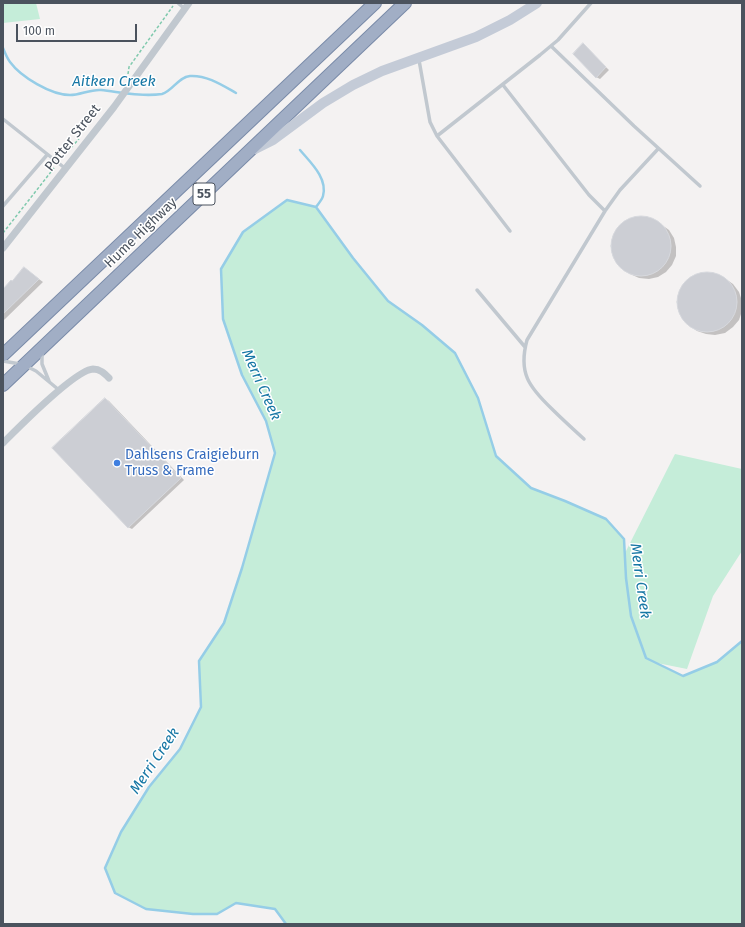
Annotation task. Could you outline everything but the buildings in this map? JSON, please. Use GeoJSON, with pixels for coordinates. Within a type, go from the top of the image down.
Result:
{"type":"FeatureCollection","features":[{"type":"Feature","properties":{"kind":"highway","name":"Hume Highway"},"geometry":{"type":"LineString","coordinates":[[3,355],[375,3]]}},
{"type":"Feature","properties":{"kind":"highway","name":"Hume Highway"},"geometry":{"type":"LineString","coordinates":[[3,385],[405,3]]}},
{"type":"Feature","properties":{"kind":"main road"},"geometry":{"type":"LineString","coordinates":[[247,152],[273,140],[336,94],[382,71],[476,37],[510,20],[537,3]]}},
{"type":"Feature","properties":{"kind":"street","name":"Potter Street"},"geometry":{"type":"LineString","coordinates":[[3,248],[127,90],[190,3]]}},
{"type":"Feature","properties":{"kind":"street"},"geometry":{"type":"LineString","coordinates":[[3,443],[59,390],[86,371],[94,369],[102,371],[109,378]]}},
{"type":"Feature","properties":{"kind":"lane"},"geometry":{"type":"LineString","coordinates":[[176,3],[185,9]]}},
{"type":"Feature","properties":{"kind":"lane"},"geometry":{"type":"LineString","coordinates":[[437,136],[551,46],[576,21],[591,3]]}},
{"type":"Feature","properties":{"kind":"lane"},"geometry":{"type":"LineString","coordinates":[[551,46],[658,149],[676,163],[700,186]]}},
{"type":"Feature","properties":{"kind":"lane"},"geometry":{"type":"LineString","coordinates":[[419,58],[432,128],[510,231]]}},
{"type":"Feature","properties":{"kind":"lane"},"geometry":{"type":"LineString","coordinates":[[503,85],[589,195],[605,210]]}},
{"type":"Feature","properties":{"kind":"lane"},"geometry":{"type":"LineString","coordinates":[[3,119],[66,169]]}},
{"type":"Feature","properties":{"kind":"lane"},"geometry":{"type":"LineString","coordinates":[[584,439],[539,397],[530,385],[524,367],[523,359],[525,347],[527,340],[605,210],[620,190],[658,149]]}},
{"type":"Feature","properties":{"kind":"lane"},"geometry":{"type":"LineString","coordinates":[[3,206],[47,155]]}},
{"type":"Feature","properties":{"kind":"lane"},"geometry":{"type":"LineString","coordinates":[[478,290],[525,347]]}},
{"type":"Feature","properties":{"kind":"lane"},"geometry":{"type":"LineString","coordinates":[[42,347],[42,364],[50,382]]}},
{"type":"Feature","properties":{"kind":"lane"},"geometry":{"type":"LineString","coordinates":[[3,361],[24,365],[36,371],[59,390]]}},
{"type":"Feature","properties":{"kind":"path"},"geometry":{"type":"LineString","coordinates":[[128,78],[129,67],[176,3]]}},
{"type":"Feature","properties":{"kind":"green space"},"geometry":{"type":"Polygon","coordinates":[[[3,3],[36,3],[40,19],[3,23],[3,3]]]}},
{"type":"Feature","properties":{"kind":"green space"},"geometry":{"type":"Polygon","coordinates":[[[287,200],[316,207],[353,258],[388,301],[422,325],[455,353],[478,398],[496,456],[531,488],[606,519],[624,539],[625,553],[675,454],[742,469],[742,551],[713,596],[687,669],[657,663],[683,676],[717,662],[742,641],[742,924],[286,924],[275,909],[236,903],[217,914],[193,914],[146,909],[115,893],[105,868],[121,832],[149,787],[180,749],[201,707],[199,661],[224,622],[242,568],[275,453],[266,421],[242,375],[223,319],[221,269],[243,232],[287,200]]]}},
{"type":"Feature","properties":{"kind":"waterway","name":"Aitken Creek"},"geometry":{"type":"LineString","coordinates":[[3,48],[10,62],[21,73],[46,89],[62,94],[74,95],[97,90],[139,95],[162,94],[182,79],[190,76],[208,79],[236,93]]}},
{"type":"Feature","properties":{"kind":"waterway","name":"Aitken Creek"},"geometry":{"type":"LineString","coordinates":[[300,150],[313,165],[323,183],[323,196],[316,207]]}},
{"type":"Feature","properties":{"kind":"waterway","name":"Merri Creek"},"geometry":{"type":"LineString","coordinates":[[286,924],[275,909],[236,903],[217,914],[193,914],[146,909],[115,893],[105,868],[121,832],[149,787],[180,749],[201,707],[199,661],[224,623],[242,568],[275,453],[266,421],[242,375],[223,319],[221,269],[243,232],[287,200],[316,207],[353,258],[388,301],[422,325],[455,353],[478,398],[496,456],[531,488],[606,519],[624,539],[626,578],[631,616],[646,658],[683,676],[717,662],[742,641]]}},
{"type":"Feature","properties":{"kind":"place","name":"Dahlsens Craigieburn Truss & Frame"},"geometry":{"type":"Point","coordinates":[117,463]}}]}
